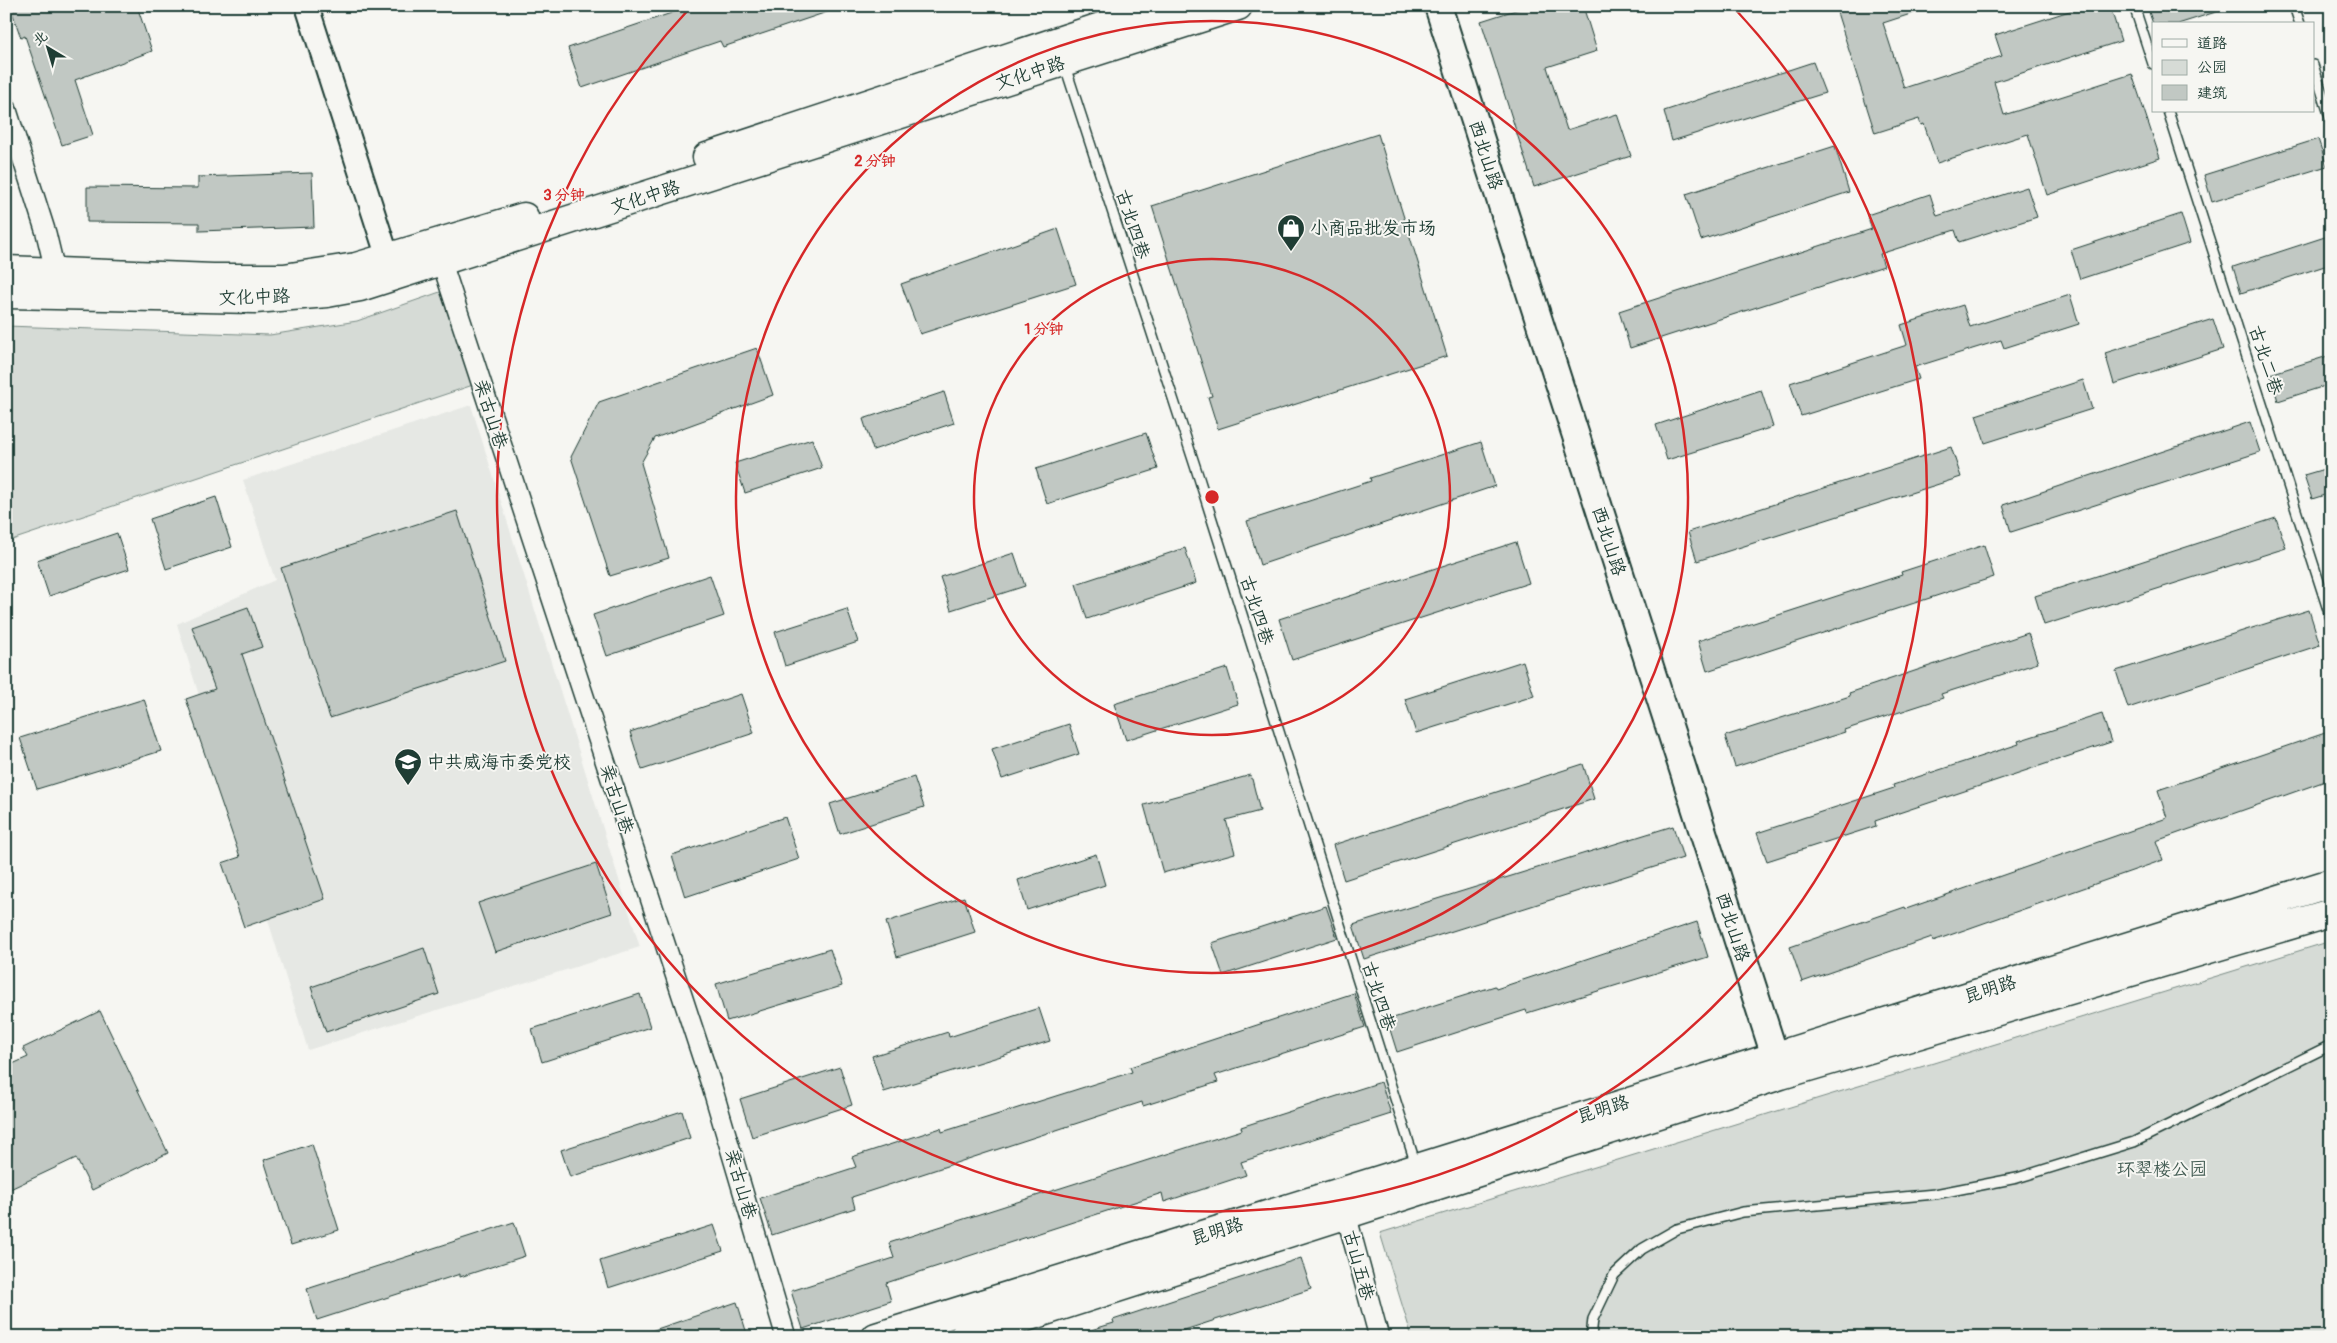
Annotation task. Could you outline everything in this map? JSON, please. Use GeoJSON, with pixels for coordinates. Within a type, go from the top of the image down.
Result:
{"type":"FeatureCollection","features":[{"type":"Feature","properties":{"kind":"main road"},"geometry":{"type":"LineString","coordinates":[[391,267],[542,212],[1164,6]]}},
{"type":"Feature","properties":{"kind":"main road","name":"文化中路"},"geometry":{"type":"LineString","coordinates":[[6,294],[52,283],[255,299],[327,293],[360,288],[391,267],[442,263],[1238,6]]}},
{"type":"Feature","properties":{"kind":"main road","name":"西北山路"},"geometry":{"type":"LineString","coordinates":[[1438,6],[1778,1066]]}},
{"type":"Feature","properties":{"kind":"main road"},"geometry":{"type":"LineString","coordinates":[[6,270],[52,283]]}},
{"type":"Feature","properties":{"kind":"main road","name":"昆明路"},"geometry":{"type":"LineString","coordinates":[[876,1337],[1343,1204],[1778,1066],[2331,883]]}},
{"type":"Feature","properties":{"kind":"main road","name":"昆明路"},"geometry":{"type":"LineString","coordinates":[[964,1337],[1343,1204],[1417,1168],[2331,913]]}},
{"type":"Feature","properties":{"kind":"street"},"geometry":{"type":"LineString","coordinates":[[307,6],[391,267]]}},
{"type":"Feature","properties":{"kind":"street"},"geometry":{"type":"LineString","coordinates":[[6,107],[46,233],[52,258],[52,283]]}},
{"type":"Feature","properties":{"kind":"street","name":"亲古山巷"},"geometry":{"type":"LineString","coordinates":[[442,263],[712,1088],[786,1337]]}},
{"type":"Feature","properties":{"kind":"street","name":"古山五巷"},"geometry":{"type":"LineString","coordinates":[[1343,1204],[1378,1337]]}},
{"type":"Feature","properties":{"kind":"lane"},"geometry":{"type":"LineString","coordinates":[[2134,6],[2152,61]]}},
{"type":"Feature","properties":{"kind":"lane"},"geometry":{"type":"LineString","coordinates":[[2294,6],[2299,22]]}},
{"type":"Feature","properties":{"kind":"lane","name":"古北四巷"},"geometry":{"type":"LineString","coordinates":[[1064,62],[1198,475],[1417,1168]]}},
{"type":"Feature","properties":{"kind":"lane"},"geometry":{"type":"LineString","coordinates":[[2314,69],[2331,120]]}},
{"type":"Feature","properties":{"kind":"lane","name":"古北二巷"},"geometry":{"type":"LineString","coordinates":[[2168,112],[2331,619]]}},
{"type":"Feature","properties":{"kind":"lane"},"geometry":{"type":"LineString","coordinates":[[1591,1337],[1593,1319],[1614,1275],[1642,1249],[1678,1229],[1743,1212],[1935,1194],[2017,1178],[2134,1142],[2331,1045]]}},
{"type":"Feature","properties":{"kind":"shaded area","name":"中共威海市委党校"},"geometry":{"type":"Polygon","coordinates":[[[471,405],[640,947],[308,1050],[177,624],[275,580],[243,480],[471,405]]]}},
{"type":"Feature","properties":{"kind":"green space"},"geometry":{"type":"Polygon","coordinates":[[[440,292],[473,385],[6,542],[6,326],[270,335],[357,321],[440,292]]]}},
{"type":"Feature","properties":{"kind":"green space","name":"环翠楼公园"},"geometry":{"type":"Polygon","coordinates":[[[2331,941],[2331,1337],[1412,1337],[1380,1233],[2331,941]]]}},
{"type":"Feature","properties":{"kind":"building"},"geometry":{"type":"Polygon","coordinates":[[[10,6],[137,6],[152,51],[75,80],[93,135],[62,145],[25,36],[21,38],[10,6]]]}},
{"type":"Feature","properties":{"kind":"building"},"geometry":{"type":"Polygon","coordinates":[[[692,6],[835,6],[836,9],[723,47],[720,41],[582,88],[568,48],[692,6]]]}},
{"type":"Feature","properties":{"kind":"building"},"geometry":{"type":"Polygon","coordinates":[[[1528,6],[1583,6],[1597,51],[1547,67],[1567,130],[1617,114],[1631,156],[1534,187],[1481,21],[1528,6]]]}},
{"type":"Feature","properties":{"kind":"building"},"geometry":{"type":"Polygon","coordinates":[[[1835,6],[1923,6],[1923,10],[1883,23],[1904,88],[2002,56],[1995,35],[2085,6],[2110,6],[2121,41],[1994,82],[2004,115],[2132,74],[2160,158],[2047,195],[2028,134],[1937,163],[1924,124],[1921,125],[1919,119],[1875,133],[1835,6]]]}},
{"type":"Feature","properties":{"kind":"building"},"geometry":{"type":"Polygon","coordinates":[[[2147,6],[2221,6],[2222,10],[2184,22],[2152,22],[2147,6]]]}},
{"type":"Feature","properties":{"kind":"building"},"geometry":{"type":"Polygon","coordinates":[[[1813,62],[1825,93],[1672,141],[1664,111],[1813,62]]]}},
{"type":"Feature","properties":{"kind":"building","name":"小商品批发市场"},"geometry":{"type":"Polygon","coordinates":[[[1378,134],[1447,356],[1218,429],[1208,397],[1212,396],[1152,206],[1378,134]]]}},
{"type":"Feature","properties":{"kind":"building"},"geometry":{"type":"Polygon","coordinates":[[[2318,139],[2327,166],[2212,202],[2204,175],[2318,139]]]}},
{"type":"Feature","properties":{"kind":"building"},"geometry":{"type":"Polygon","coordinates":[[[1835,146],[1849,192],[1701,240],[1686,194],[1835,146]]]}},
{"type":"Feature","properties":{"kind":"building"},"geometry":{"type":"Polygon","coordinates":[[[312,173],[314,227],[199,231],[199,223],[87,222],[87,187],[198,188],[198,177],[312,173]]]}},
{"type":"Feature","properties":{"kind":"building"},"geometry":{"type":"Polygon","coordinates":[[[2027,187],[2037,217],[1959,242],[1955,230],[1880,254],[1884,266],[1630,348],[1619,311],[1872,229],[1867,215],[1930,194],[1937,216],[2027,187]]]}},
{"type":"Feature","properties":{"kind":"building"},"geometry":{"type":"Polygon","coordinates":[[[2181,214],[2190,243],[2080,279],[2071,250],[2181,214]]]}},
{"type":"Feature","properties":{"kind":"building"},"geometry":{"type":"Polygon","coordinates":[[[1058,229],[1076,284],[920,334],[901,284],[1058,229]]]}},
{"type":"Feature","properties":{"kind":"building"},"geometry":{"type":"Polygon","coordinates":[[[2331,235],[2331,264],[2241,293],[2233,267],[2331,235]]]}},
{"type":"Feature","properties":{"kind":"building"},"geometry":{"type":"Polygon","coordinates":[[[2070,295],[2079,324],[2004,348],[2001,340],[1915,367],[1919,379],[1801,416],[1790,383],[1907,345],[1901,325],[1963,305],[1970,327],[2070,295]]]}},
{"type":"Feature","properties":{"kind":"building"},"geometry":{"type":"Polygon","coordinates":[[[2213,319],[2223,349],[2114,384],[2105,353],[2213,319]]]}},
{"type":"Feature","properties":{"kind":"building"},"geometry":{"type":"Polygon","coordinates":[[[757,348],[773,395],[655,438],[641,463],[669,558],[610,576],[571,457],[599,402],[757,348]]]}},
{"type":"Feature","properties":{"kind":"building"},"geometry":{"type":"Polygon","coordinates":[[[2331,355],[2331,384],[2278,401],[2270,374],[2331,355]]]}},
{"type":"Feature","properties":{"kind":"building"},"geometry":{"type":"Polygon","coordinates":[[[2083,380],[2092,409],[1985,443],[1976,415],[2083,380]]]}},
{"type":"Feature","properties":{"kind":"building"},"geometry":{"type":"Polygon","coordinates":[[[1761,390],[1773,427],[1667,460],[1656,425],[1761,390]]]}},
{"type":"Feature","properties":{"kind":"building"},"geometry":{"type":"Polygon","coordinates":[[[944,392],[954,423],[873,450],[863,419],[944,392]]]}},
{"type":"Feature","properties":{"kind":"building"},"geometry":{"type":"Polygon","coordinates":[[[2250,422],[2260,452],[2011,532],[2003,505],[2250,422]]]}},
{"type":"Feature","properties":{"kind":"building"},"geometry":{"type":"Polygon","coordinates":[[[1146,433],[1158,469],[1047,504],[1036,469],[1146,433]]]}},
{"type":"Feature","properties":{"kind":"building"},"geometry":{"type":"Polygon","coordinates":[[[812,439],[822,468],[745,493],[735,463],[812,439]]]}},
{"type":"Feature","properties":{"kind":"building"},"geometry":{"type":"Polygon","coordinates":[[[1481,442],[1495,486],[1260,565],[1247,521],[1371,481],[1370,478],[1481,442]]]}},
{"type":"Feature","properties":{"kind":"building"},"geometry":{"type":"Polygon","coordinates":[[[1951,447],[1961,477],[1697,561],[1688,532],[1951,447]]]}},
{"type":"Feature","properties":{"kind":"building"},"geometry":{"type":"Polygon","coordinates":[[[2331,467],[2331,493],[2312,499],[2304,475],[2331,467]]]}},
{"type":"Feature","properties":{"kind":"building"},"geometry":{"type":"Polygon","coordinates":[[[216,497],[232,547],[166,569],[150,519],[216,497]]]}},
{"type":"Feature","properties":{"kind":"building"},"geometry":{"type":"Polygon","coordinates":[[[457,511],[505,661],[330,718],[281,568],[457,511]]]}},
{"type":"Feature","properties":{"kind":"building"},"geometry":{"type":"Polygon","coordinates":[[[2276,518],[2286,548],[2044,625],[2035,596],[2276,518]]]}},
{"type":"Feature","properties":{"kind":"building"},"geometry":{"type":"Polygon","coordinates":[[[117,533],[129,569],[49,596],[37,560],[117,533]]]}},
{"type":"Feature","properties":{"kind":"building"},"geometry":{"type":"Polygon","coordinates":[[[1516,542],[1529,583],[1292,660],[1279,619],[1516,542]]]}},
{"type":"Feature","properties":{"kind":"building"},"geometry":{"type":"Polygon","coordinates":[[[1984,545],[1994,577],[1707,671],[1698,641],[1902,575],[1901,572],[1984,545]]]}},
{"type":"Feature","properties":{"kind":"building"},"geometry":{"type":"Polygon","coordinates":[[[1185,548],[1196,583],[1087,619],[1076,584],[1185,548]]]}},
{"type":"Feature","properties":{"kind":"building"},"geometry":{"type":"Polygon","coordinates":[[[1014,553],[1025,586],[951,610],[940,577],[1014,553]]]}},
{"type":"Feature","properties":{"kind":"building"},"geometry":{"type":"Polygon","coordinates":[[[710,575],[724,616],[607,656],[593,615],[710,575]]]}},
{"type":"Feature","properties":{"kind":"building"},"geometry":{"type":"Polygon","coordinates":[[[248,607],[262,647],[242,654],[325,899],[244,927],[222,863],[240,857],[186,699],[215,689],[192,627],[248,607]]]}},
{"type":"Feature","properties":{"kind":"building"},"geometry":{"type":"Polygon","coordinates":[[[847,609],[858,642],[785,666],[775,632],[847,609]]]}},
{"type":"Feature","properties":{"kind":"building"},"geometry":{"type":"Polygon","coordinates":[[[2309,610],[2320,645],[2128,708],[2116,671],[2309,610]]]}},
{"type":"Feature","properties":{"kind":"building"},"geometry":{"type":"Polygon","coordinates":[[[2028,633],[2038,663],[1941,694],[1943,698],[1844,730],[1845,732],[1735,767],[1725,736],[1850,696],[1849,693],[2028,633]]]}},
{"type":"Feature","properties":{"kind":"building"},"geometry":{"type":"Polygon","coordinates":[[[1523,661],[1534,696],[1416,733],[1405,699],[1523,661]]]}},
{"type":"Feature","properties":{"kind":"building"},"geometry":{"type":"Polygon","coordinates":[[[1227,668],[1238,704],[1126,740],[1114,704],[1227,668]]]}},
{"type":"Feature","properties":{"kind":"building"},"geometry":{"type":"Polygon","coordinates":[[[741,694],[754,733],[642,770],[630,732],[741,694]]]}},
{"type":"Feature","properties":{"kind":"building"},"geometry":{"type":"Polygon","coordinates":[[[144,699],[161,751],[37,789],[20,738],[144,699]]]}},
{"type":"Feature","properties":{"kind":"building"},"geometry":{"type":"Polygon","coordinates":[[[2102,714],[2111,742],[1875,821],[1876,826],[1767,861],[1757,833],[1894,788],[1893,785],[2019,744],[2018,741],[2102,714]]]}},
{"type":"Feature","properties":{"kind":"building"},"geometry":{"type":"Polygon","coordinates":[[[1069,724],[1079,754],[1002,779],[992,749],[1069,724]]]}},
{"type":"Feature","properties":{"kind":"building"},"geometry":{"type":"Polygon","coordinates":[[[2331,731],[2331,779],[2156,841],[2163,860],[1933,941],[1932,937],[1802,982],[1790,947],[1905,907],[1906,909],[2167,818],[2158,790],[2331,731]]]}},
{"type":"Feature","properties":{"kind":"building"},"geometry":{"type":"Polygon","coordinates":[[[1583,764],[1594,799],[1344,880],[1333,845],[1583,764]]]}},
{"type":"Feature","properties":{"kind":"building"},"geometry":{"type":"Polygon","coordinates":[[[1251,775],[1260,811],[1226,820],[1235,853],[1163,873],[1144,805],[1251,775]]]}},
{"type":"Feature","properties":{"kind":"building"},"geometry":{"type":"Polygon","coordinates":[[[914,777],[924,807],[840,834],[830,804],[914,777]]]}},
{"type":"Feature","properties":{"kind":"building"},"geometry":{"type":"Polygon","coordinates":[[[785,817],[799,859],[685,897],[672,855],[785,817]]]}},
{"type":"Feature","properties":{"kind":"building"},"geometry":{"type":"Polygon","coordinates":[[[1673,826],[1683,858],[1364,959],[1353,925],[1673,826]]]}},
{"type":"Feature","properties":{"kind":"building"},"geometry":{"type":"Polygon","coordinates":[[[1096,854],[1105,885],[1027,910],[1018,880],[1096,854]]]}},
{"type":"Feature","properties":{"kind":"building"},"geometry":{"type":"Polygon","coordinates":[[[596,864],[612,913],[495,952],[478,903],[596,864]]]}},
{"type":"Feature","properties":{"kind":"building"},"geometry":{"type":"Polygon","coordinates":[[[964,897],[975,932],[897,957],[886,922],[964,897]]]}},
{"type":"Feature","properties":{"kind":"building"},"geometry":{"type":"Polygon","coordinates":[[[1326,906],[1337,938],[1223,975],[1212,943],[1326,906]]]}},
{"type":"Feature","properties":{"kind":"building"},"geometry":{"type":"Polygon","coordinates":[[[1697,922],[1708,957],[1527,1013],[1526,1010],[1397,1052],[1387,1020],[1495,986],[1496,989],[1697,922]]]}},
{"type":"Feature","properties":{"kind":"building"},"geometry":{"type":"Polygon","coordinates":[[[424,948],[439,994],[326,1032],[311,987],[424,948]]]}},
{"type":"Feature","properties":{"kind":"building"},"geometry":{"type":"Polygon","coordinates":[[[830,949],[842,986],[727,1021],[716,984],[830,949]]]}},
{"type":"Feature","properties":{"kind":"building"},"geometry":{"type":"Polygon","coordinates":[[[1354,993],[1365,1027],[1215,1075],[1218,1082],[1143,1106],[1142,1102],[852,1197],[855,1208],[772,1235],[760,1198],[856,1167],[852,1157],[941,1128],[942,1132],[1132,1072],[1130,1067],[1354,993]]]}},
{"type":"Feature","properties":{"kind":"building"},"geometry":{"type":"Polygon","coordinates":[[[640,994],[650,1027],[542,1062],[532,1029],[640,994]]]}},
{"type":"Feature","properties":{"kind":"building"},"geometry":{"type":"Polygon","coordinates":[[[1039,1008],[1050,1041],[884,1092],[872,1056],[948,1032],[949,1037],[1039,1008]]]}},
{"type":"Feature","properties":{"kind":"building"},"geometry":{"type":"Polygon","coordinates":[[[100,1011],[168,1153],[92,1190],[76,1158],[6,1191],[6,1067],[28,1057],[23,1048],[100,1011]]]}},
{"type":"Feature","properties":{"kind":"building"},"geometry":{"type":"Polygon","coordinates":[[[840,1067],[852,1105],[752,1137],[740,1099],[840,1067]]]}},
{"type":"Feature","properties":{"kind":"building"},"geometry":{"type":"Polygon","coordinates":[[[1381,1082],[1391,1114],[1241,1162],[1246,1175],[1164,1202],[1162,1193],[886,1283],[891,1301],[803,1329],[791,1291],[894,1258],[889,1243],[1242,1130],[1241,1127],[1381,1082]]]}},
{"type":"Feature","properties":{"kind":"building"},"geometry":{"type":"Polygon","coordinates":[[[682,1111],[690,1138],[570,1177],[561,1150],[682,1111]]]}},
{"type":"Feature","properties":{"kind":"building"},"geometry":{"type":"Polygon","coordinates":[[[312,1144],[339,1230],[291,1245],[264,1160],[312,1144]]]}},
{"type":"Feature","properties":{"kind":"building"},"geometry":{"type":"Polygon","coordinates":[[[514,1222],[525,1256],[460,1277],[460,1274],[317,1320],[307,1289],[514,1222]]]}},
{"type":"Feature","properties":{"kind":"building"},"geometry":{"type":"Polygon","coordinates":[[[714,1225],[723,1251],[608,1288],[600,1261],[714,1225]]]}},
{"type":"Feature","properties":{"kind":"building"},"geometry":{"type":"Polygon","coordinates":[[[1301,1258],[1311,1289],[1163,1337],[1081,1337],[1081,1333],[1114,1323],[1113,1320],[1301,1258]]]}},
{"type":"Feature","properties":{"kind":"building"},"geometry":{"type":"Polygon","coordinates":[[[737,1302],[748,1337],[643,1337],[642,1334],[737,1302]]]}},
{"type":"Feature","properties":{"kind":"place","name":"小商品批发市场"},"geometry":{"type":"Point","coordinates":[1291,252]}},
{"type":"Feature","properties":{"kind":"place","name":"中共威海市委党校"},"geometry":{"type":"Point","coordinates":[408,786]}}]}
